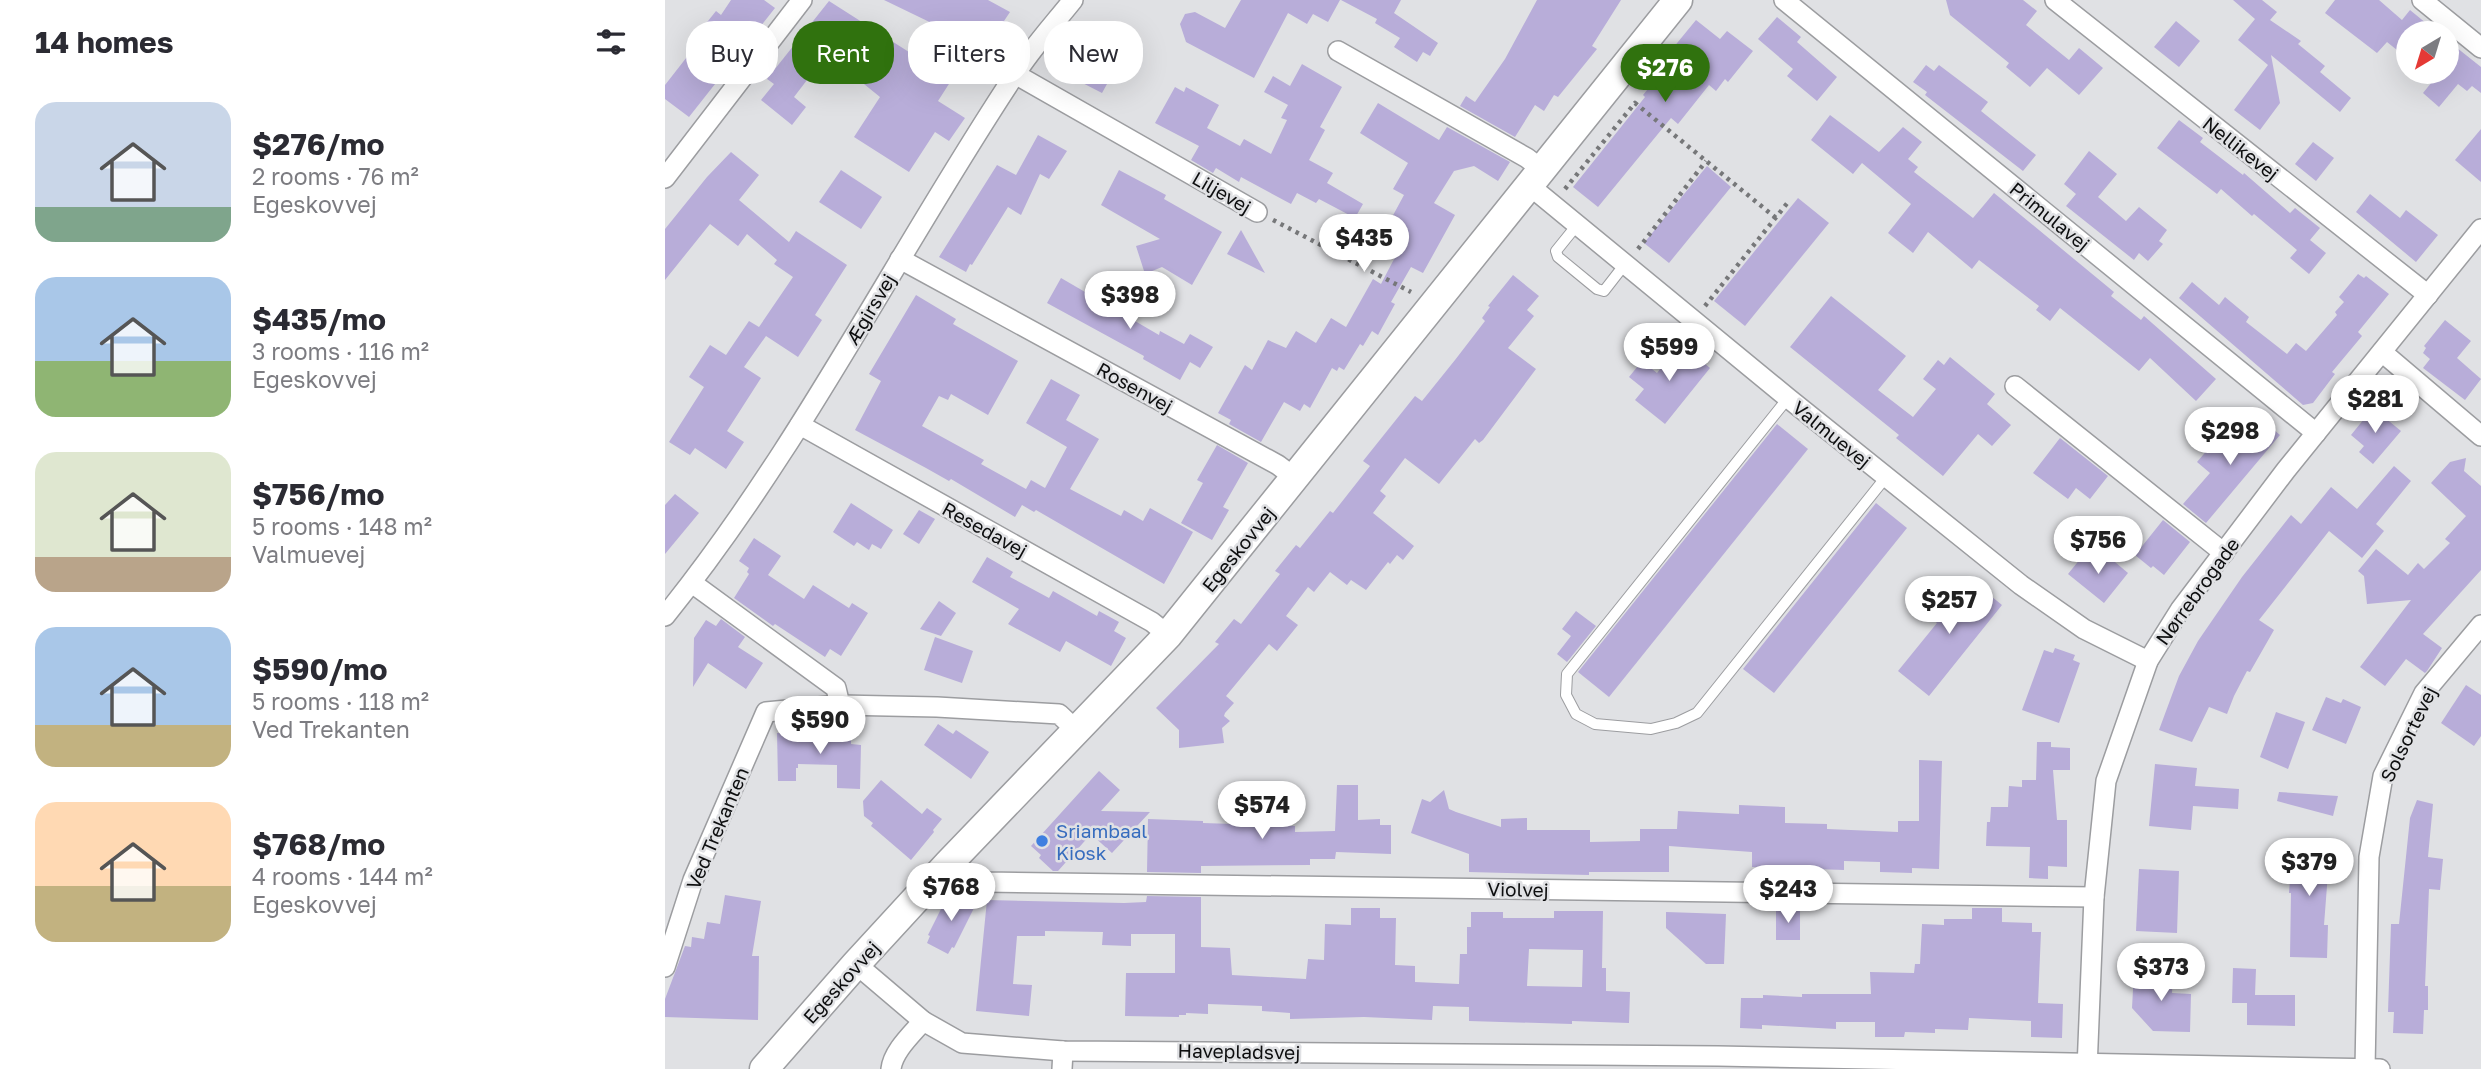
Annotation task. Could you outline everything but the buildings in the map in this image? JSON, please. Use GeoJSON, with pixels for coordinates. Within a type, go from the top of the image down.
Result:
{"type":"FeatureCollection","features":[{"type":"Feature","properties":{"kind":"street"},"geometry":{"type":"LineString","coordinates":[[665,178],[802,0]]}},
{"type":"Feature","properties":{"kind":"street","name":"Ægirsvej"},"geometry":{"type":"LineString","coordinates":[[1030,55],[1073,0]]}},
{"type":"Feature","properties":{"kind":"street","name":"Egeskovvej"},"geometry":{"type":"LineString","coordinates":[[764,1069],[949,864],[1168,635],[1678,0]]}},
{"type":"Feature","properties":{"kind":"street","name":"Primulavej"},"geometry":{"type":"LineString","coordinates":[[1784,0],[2316,433]]}},
{"type":"Feature","properties":{"kind":"street","name":"Nellikevej"},"geometry":{"type":"LineString","coordinates":[[2055,0],[2428,295]]}},
{"type":"Feature","properties":{"kind":"street"},"geometry":{"type":"LineString","coordinates":[[2422,0],[2481,48]]}},
{"type":"Feature","properties":{"kind":"street","name":"Valmuevej"},"geometry":{"type":"LineString","coordinates":[[1338,51],[1527,158],[1553,205],[1788,398],[2021,585],[2084,629],[2148,661]]}},
{"type":"Feature","properties":{"kind":"street","name":"Liljevej"},"geometry":{"type":"LineString","coordinates":[[1030,83],[1257,212]]}},
{"type":"Feature","properties":{"kind":"street","name":"Ægirsvej"},"geometry":{"type":"LineString","coordinates":[[665,616],[692,583],[800,425],[1009,84]]}},
{"type":"Feature","properties":{"kind":"street","name":"Nørrebrogade"},"geometry":{"type":"LineString","coordinates":[[2087,1066],[2094,897],[2106,781],[2148,661],[2180,610],[2316,433],[2481,229]]}},
{"type":"Feature","properties":{"kind":"street","name":"Rosenvej"},"geometry":{"type":"LineString","coordinates":[[900,259],[1278,465],[1295,478]]}},
{"type":"Feature","properties":{"kind":"street"},"geometry":{"type":"LineString","coordinates":[[2382,352],[2481,436]]}},
{"type":"Feature","properties":{"kind":"street"},"geometry":{"type":"LineString","coordinates":[[2015,386],[2224,553]]}},
{"type":"Feature","properties":{"kind":"street","name":"Resedavej"},"geometry":{"type":"LineString","coordinates":[[800,425],[1151,622],[1168,635]]}},
{"type":"Feature","properties":{"kind":"street"},"geometry":{"type":"LineString","coordinates":[[692,583],[836,688],[839,705]]}},
{"type":"Feature","properties":{"kind":"street","name":"Solsortevej"},"geometry":{"type":"LineString","coordinates":[[2365,1069],[2369,857],[2383,776],[2424,693],[2481,625]]}},
{"type":"Feature","properties":{"kind":"street","name":"Ved Trekanten"},"geometry":{"type":"LineString","coordinates":[[665,967],[693,880],[766,712],[839,705],[1059,714],[1076,730]]}},
{"type":"Feature","properties":{"kind":"street","name":"Violvej"},"geometry":{"type":"LineString","coordinates":[[949,864],[960,875],[972,881],[985,882],[2094,897]]}},
{"type":"Feature","properties":{"kind":"street","name":"Havepladsvej"},"geometry":{"type":"LineString","coordinates":[[856,964],[923,1021],[962,1043],[1062,1060],[1663,1056],[2087,1066],[2380,1069]]}},
{"type":"Feature","properties":{"kind":"street"},"geometry":{"type":"LineString","coordinates":[[891,1069],[904,1043],[923,1021]]}},
{"type":"Feature","properties":{"kind":"lane"},"geometry":{"type":"LineString","coordinates":[[1577,225],[1556,251],[1558,257],[1567,265],[1597,289],[1604,291],[1625,264]]}},
{"type":"Feature","properties":{"kind":"lane"},"geometry":{"type":"LineString","coordinates":[[1788,398],[1567,674],[1566,695],[1576,713],[1595,724],[1651,729],[1676,723],[1697,713],[1886,477]]}},
{"type":"Feature","properties":{"kind":"path"},"geometry":{"type":"LineString","coordinates":[[1553,205],[1635,103],[1776,218]]}},
{"type":"Feature","properties":{"kind":"path"},"geometry":{"type":"LineString","coordinates":[[1625,264],[1706,161]]}},
{"type":"Feature","properties":{"kind":"path"},"geometry":{"type":"LineString","coordinates":[[1694,321],[1789,201]]}},
{"type":"Feature","properties":{"kind":"path","name":"Liljevej"},"geometry":{"type":"LineString","coordinates":[[1257,212],[1416,295],[1431,307]]}},
{"type":"Feature","properties":{"kind":"place","name":"Sriambaal Kiosk"},"geometry":{"type":"Point","coordinates":[1042,841]}}]}
